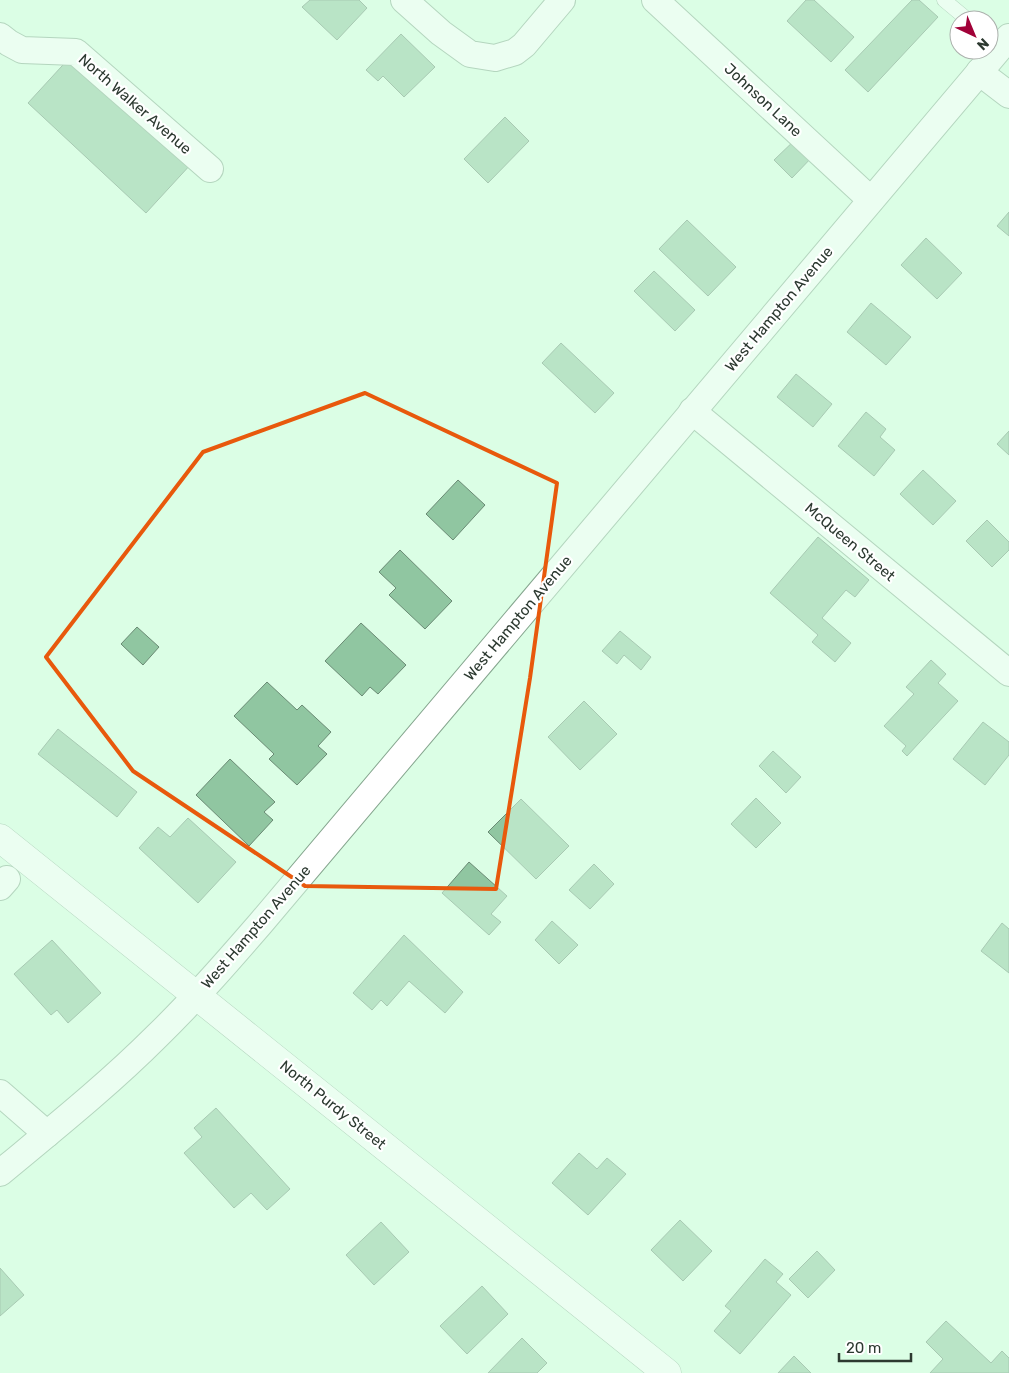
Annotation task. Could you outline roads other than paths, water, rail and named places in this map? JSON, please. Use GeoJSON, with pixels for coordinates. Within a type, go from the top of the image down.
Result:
{"type":"FeatureCollection","features":[{"type":"Feature","properties":{"kind":"street"},"geometry":{"type":"LineString","coordinates":[[404,0],[441,33],[470,54],[496,58],[515,52],[524,45],[562,0]]}},
{"type":"Feature","properties":{"kind":"street","name":"Johnson Lane"},"geometry":{"type":"LineString","coordinates":[[654,0],[871,200]]}},
{"type":"Feature","properties":{"kind":"street","name":"North Walker Avenue"},"geometry":{"type":"LineString","coordinates":[[0,36],[22,50],[76,52],[210,169]]}},
{"type":"Feature","properties":{"kind":"street","name":"West Hampton Avenue"},"geometry":{"type":"LineString","coordinates":[[0,1174],[157,1036],[197,996],[260,924],[979,72],[1000,41]]}},
{"type":"Feature","properties":{"kind":"street"},"geometry":{"type":"LineString","coordinates":[[979,72],[1009,95]]}},
{"type":"Feature","properties":{"kind":"street","name":"McQueen Street"},"geometry":{"type":"LineString","coordinates":[[692,411],[1009,673]]}},
{"type":"Feature","properties":{"kind":"street","name":"North Purdy Street"},"geometry":{"type":"LineString","coordinates":[[0,838],[666,1373]]}},
{"type":"Feature","properties":{"kind":"street"},"geometry":{"type":"LineString","coordinates":[[0,1093],[47,1134]]}},
{"type":"Feature","properties":{"kind":"lane"},"geometry":{"type":"LineString","coordinates":[[944,0],[956,10]]}}]}
